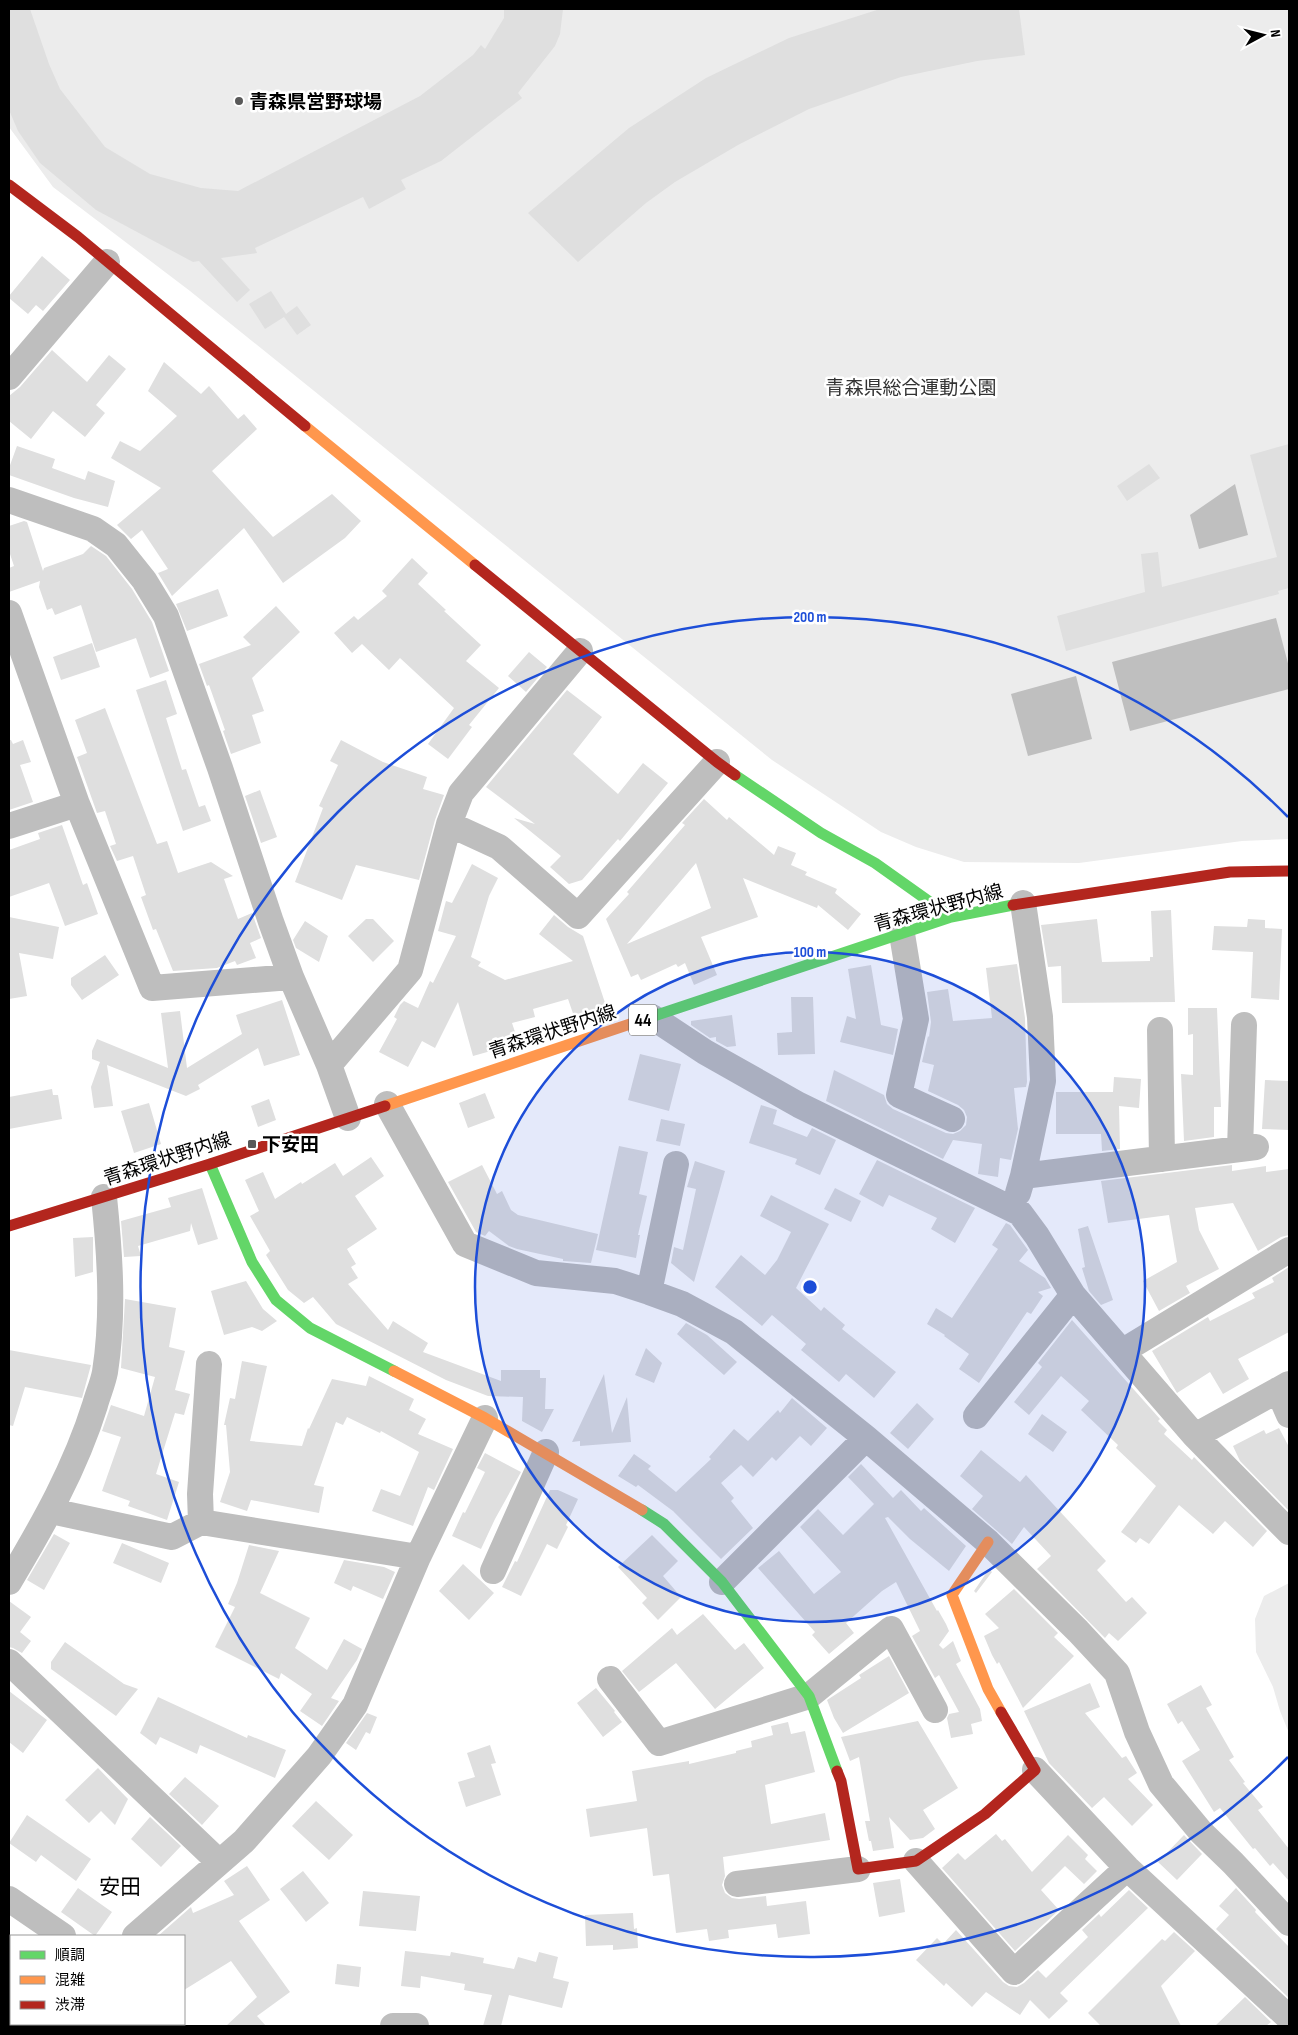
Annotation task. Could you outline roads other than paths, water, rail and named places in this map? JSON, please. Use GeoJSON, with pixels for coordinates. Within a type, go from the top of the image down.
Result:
{"type":"FeatureCollection","features":[{"type":"Feature","properties":{"kind":"street"},"geometry":{"type":"LineString","coordinates":[[9,185],[78,237],[717,762],[821,833],[875,863],[951,917]]}},
{"type":"Feature","properties":{"kind":"street"},"geometry":{"type":"LineString","coordinates":[[9,377],[107,262]]}},
{"type":"Feature","properties":{"kind":"street"},"geometry":{"type":"LineString","coordinates":[[9,500],[93,529],[116,545],[144,580],[166,616],[217,759],[271,922],[291,977],[329,1065],[348,1118]]}},
{"type":"Feature","properties":{"kind":"street"},"geometry":{"type":"LineString","coordinates":[[9,613],[77,804],[152,988],[291,977]]}},
{"type":"Feature","properties":{"kind":"street"},"geometry":{"type":"LineString","coordinates":[[329,1065],[410,970],[449,824],[461,793],[580,651]]}},
{"type":"Feature","properties":{"kind":"street"},"geometry":{"type":"LineString","coordinates":[[449,824],[499,847],[578,916],[717,762]]}},
{"type":"Feature","properties":{"kind":"street"},"geometry":{"type":"LineString","coordinates":[[9,826],[77,804]]}},
{"type":"Feature","properties":{"kind":"street","name":"青森環状野内線"},"geometry":{"type":"LineString","coordinates":[[9,1226],[210,1164],[951,917],[1024,903],[1230,872],[1289,872]]}},
{"type":"Feature","properties":{"kind":"street"},"geometry":{"type":"LineString","coordinates":[[1024,903],[1040,1017],[1043,1081],[1023,1176],[1016,1197],[1020,1213],[1037,1236],[1073,1295],[1195,1436],[1289,1532]]}},
{"type":"Feature","properties":{"kind":"street"},"geometry":{"type":"LineString","coordinates":[[902,934],[916,1019],[899,1096],[952,1119]]}},
{"type":"Feature","properties":{"kind":"street"},"geometry":{"type":"LineString","coordinates":[[652,1017],[705,1052],[799,1105],[1020,1213]]}},
{"type":"Feature","properties":{"kind":"street"},"geometry":{"type":"LineString","coordinates":[[1023,1176],[1248,1148],[1244,1025]]}},
{"type":"Feature","properties":{"kind":"street"},"geometry":{"type":"LineString","coordinates":[[1160,1030],[1162,1159]]}},
{"type":"Feature","properties":{"kind":"street"},"geometry":{"type":"LineString","coordinates":[[387,1104],[465,1244],[536,1273],[614,1281],[649,1292],[682,1304],[734,1332],[866,1438],[988,1542],[1078,1631],[1117,1673],[1137,1732],[1161,1784],[1201,1832],[1289,1923]]}},
{"type":"Feature","properties":{"kind":"street"},"geometry":{"type":"LineString","coordinates":[[210,1164],[252,1262],[276,1300],[310,1328],[485,1418],[546,1452],[664,1524],[722,1582],[810,1696],[840,1781],[858,1869]]}},
{"type":"Feature","properties":{"kind":"street"},"geometry":{"type":"LineString","coordinates":[[649,1292],[676,1164]]}},
{"type":"Feature","properties":{"kind":"street"},"geometry":{"type":"LineString","coordinates":[[9,1582],[51,1511],[85,1437],[104,1373],[110,1315],[109,1251],[104,1197]]}},
{"type":"Feature","properties":{"kind":"street"},"geometry":{"type":"LineString","coordinates":[[1123,1351],[1289,1250]]}},
{"type":"Feature","properties":{"kind":"street"},"geometry":{"type":"LineString","coordinates":[[976,1416],[1073,1295]]}},
{"type":"Feature","properties":{"kind":"street"},"geometry":{"type":"LineString","coordinates":[[202,1522],[200,1494],[210,1364]]}},
{"type":"Feature","properties":{"kind":"street"},"geometry":{"type":"LineString","coordinates":[[1195,1436],[1283,1387],[1289,1414]]}},
{"type":"Feature","properties":{"kind":"street"},"geometry":{"type":"LineString","coordinates":[[135,1935],[244,1841],[319,1756],[355,1705],[418,1557],[485,1418]]}},
{"type":"Feature","properties":{"kind":"street"},"geometry":{"type":"LineString","coordinates":[[722,1582],[866,1438]]}},
{"type":"Feature","properties":{"kind":"street"},"geometry":{"type":"LineString","coordinates":[[493,1571],[546,1452]]}},
{"type":"Feature","properties":{"kind":"street"},"geometry":{"type":"LineString","coordinates":[[51,1511],[172,1537],[202,1522],[418,1557]]}},
{"type":"Feature","properties":{"kind":"street"},"geometry":{"type":"LineString","coordinates":[[988,1542],[952,1595],[988,1690],[1035,1770],[1127,1868],[1289,2018]]}},
{"type":"Feature","properties":{"kind":"street"},"geometry":{"type":"LineString","coordinates":[[610,1679],[658,1743],[810,1696],[891,1629],[935,1710]]}},
{"type":"Feature","properties":{"kind":"street"},"geometry":{"type":"LineString","coordinates":[[9,1662],[219,1862]]}},
{"type":"Feature","properties":{"kind":"street"},"geometry":{"type":"LineString","coordinates":[[737,1884],[916,1861],[985,1814],[1035,1770]]}},
{"type":"Feature","properties":{"kind":"street"},"geometry":{"type":"LineString","coordinates":[[916,1861],[1014,1972],[1127,1868]]}},
{"type":"Feature","properties":{"kind":"street"},"geometry":{"type":"LineString","coordinates":[[9,1899],[62,1935]]}},
{"type":"Feature","properties":{"kind":"street"},"geometry":{"type":"LineString","coordinates":[[393,2026],[416,2026]]}},
{"type":"Feature","properties":{"kind":"place","name":"青森県営野球場"},"geometry":{"type":"Point","coordinates":[239,101]}},
{"type":"Feature","properties":{"kind":"place","name":"下安田"},"geometry":{"type":"Point","coordinates":[252,1144]}},
{"type":"Feature","properties":{"kind":"district","name":"安田"},"geometry":{"type":"Point","coordinates":[120,1887]}},
{"type":"Feature","properties":{"kind":"park label","name":"青森県総合運動公園"},"geometry":{"type":"Point","coordinates":[911,387]}}]}
